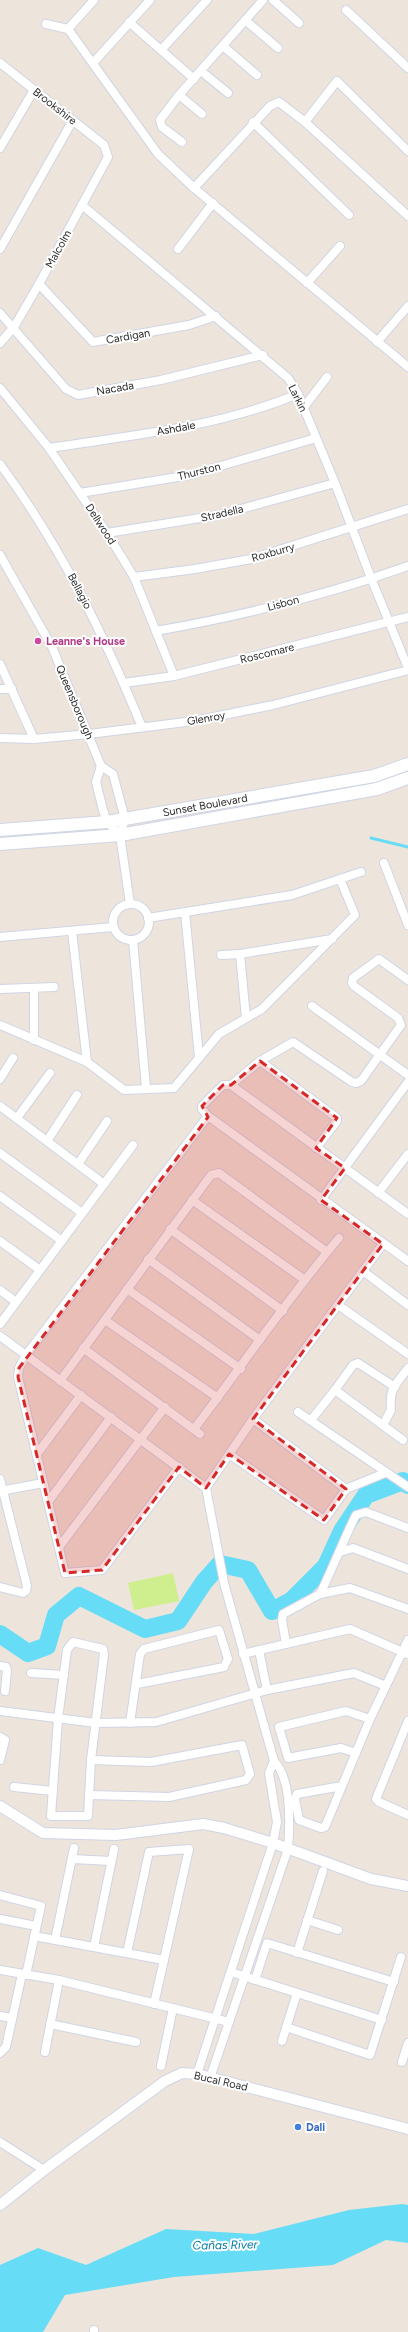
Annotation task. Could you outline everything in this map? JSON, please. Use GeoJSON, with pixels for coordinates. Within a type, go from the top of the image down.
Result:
{"type":"FeatureCollection","features":[{"type":"Feature","properties":{"kind":"main road","name":"Sunset Boulevard"},"geometry":{"type":"LineString","coordinates":[[0,830],[107,822],[374,776],[403,766]]}},
{"type":"Feature","properties":{"kind":"main road","name":"Sunset Boulevard"},"geometry":{"type":"LineString","coordinates":[[0,844],[120,835],[377,789],[407,780]]}},
{"type":"Feature","properties":{"kind":"street"},"geometry":{"type":"LineString","coordinates":[[68,29],[94,0]]}},
{"type":"Feature","properties":{"kind":"street"},"geometry":{"type":"LineString","coordinates":[[93,64],[150,0]]}},
{"type":"Feature","properties":{"kind":"street"},"geometry":{"type":"LineString","coordinates":[[161,50],[207,0]]}},
{"type":"Feature","properties":{"kind":"street"},"geometry":{"type":"LineString","coordinates":[[182,142],[160,124],[160,120],[179,95],[263,0]]}},
{"type":"Feature","properties":{"kind":"street"},"geometry":{"type":"LineString","coordinates":[[273,0],[299,23]]}},
{"type":"Feature","properties":{"kind":"street"},"geometry":{"type":"LineString","coordinates":[[346,10],[408,68]]}},
{"type":"Feature","properties":{"kind":"street"},"geometry":{"type":"LineString","coordinates":[[245,20],[278,48]]}},
{"type":"Feature","properties":{"kind":"street"},"geometry":{"type":"LineString","coordinates":[[129,22],[194,79]]}},
{"type":"Feature","properties":{"kind":"street"},"geometry":{"type":"LineString","coordinates":[[46,24],[68,29],[158,154],[194,188],[408,367]]}},
{"type":"Feature","properties":{"kind":"street"},"geometry":{"type":"LineString","coordinates":[[223,46],[257,75]]}},
{"type":"Feature","properties":{"kind":"street","name":"Brookshire"},"geometry":{"type":"LineString","coordinates":[[0,63],[104,145],[108,152]]}},
{"type":"Feature","properties":{"kind":"street"},"geometry":{"type":"LineString","coordinates":[[200,71],[228,93]]}},
{"type":"Feature","properties":{"kind":"street"},"geometry":{"type":"LineString","coordinates":[[305,122],[337,82],[408,151]]}},
{"type":"Feature","properties":{"kind":"street"},"geometry":{"type":"LineString","coordinates":[[0,148],[34,90]]}},
{"type":"Feature","properties":{"kind":"street"},"geometry":{"type":"LineString","coordinates":[[179,95],[202,114]]}},
{"type":"Feature","properties":{"kind":"street"},"geometry":{"type":"LineString","coordinates":[[194,188],[254,122],[270,106],[279,102],[305,122],[408,216]]}},
{"type":"Feature","properties":{"kind":"street"},"geometry":{"type":"LineString","coordinates":[[0,249],[73,120]]}},
{"type":"Feature","properties":{"kind":"street"},"geometry":{"type":"LineString","coordinates":[[254,122],[349,215]]}},
{"type":"Feature","properties":{"kind":"street","name":"Malcolm"},"geometry":{"type":"LineString","coordinates":[[0,343],[14,327],[40,284],[108,157],[108,152]]}},
{"type":"Feature","properties":{"kind":"street"},"geometry":{"type":"LineString","coordinates":[[178,248],[212,203]]}},
{"type":"Feature","properties":{"kind":"street","name":"Larkin"},"geometry":{"type":"LineString","coordinates":[[82,205],[263,355],[288,378],[304,407],[408,669]]}},
{"type":"Feature","properties":{"kind":"street"},"geometry":{"type":"LineString","coordinates":[[308,283],[340,246]]}},
{"type":"Feature","properties":{"kind":"street","name":"Cardigan"},"geometry":{"type":"LineString","coordinates":[[40,284],[93,342],[189,325],[216,316]]}},
{"type":"Feature","properties":{"kind":"street"},"geometry":{"type":"LineString","coordinates":[[378,342],[408,306]]}},
{"type":"Feature","properties":{"kind":"street","name":"Nacada"},"geometry":{"type":"LineString","coordinates":[[0,313],[14,327],[66,389],[78,395],[161,380],[263,355]]}},
{"type":"Feature","properties":{"kind":"street"},"geometry":{"type":"LineString","coordinates":[[304,407],[327,377]]}},
{"type":"Feature","properties":{"kind":"street","name":"Dellwood"},"geometry":{"type":"LineString","coordinates":[[0,388],[49,448],[107,533],[134,577],[174,676]]}},
{"type":"Feature","properties":{"kind":"street","name":"Ashdale"},"geometry":{"type":"LineString","coordinates":[[49,448],[192,426],[263,409],[298,394]]}},
{"type":"Feature","properties":{"kind":"street","name":"Thurston"},"geometry":{"type":"LineString","coordinates":[[80,493],[190,475],[316,438]]}},
{"type":"Feature","properties":{"kind":"street","name":"Bellagio"},"geometry":{"type":"LineString","coordinates":[[0,464],[45,528],[63,558],[87,603],[124,683],[142,727]]}},
{"type":"Feature","properties":{"kind":"street","name":"Stradella"},"geometry":{"type":"LineString","coordinates":[[107,533],[219,515],[335,483]]}},
{"type":"Feature","properties":{"kind":"street","name":"Roxburry"},"geometry":{"type":"LineString","coordinates":[[134,577],[195,569],[251,559],[408,510]]}},
{"type":"Feature","properties":{"kind":"street","name":"Queensborough"},"geometry":{"type":"LineString","coordinates":[[0,555],[52,647],[101,766]]}},
{"type":"Feature","properties":{"kind":"street","name":"Lisbon"},"geometry":{"type":"LineString","coordinates":[[156,631],[200,624],[280,605],[408,566]]}},
{"type":"Feature","properties":{"kind":"street","name":"Roscomare"},"geometry":{"type":"LineString","coordinates":[[124,683],[174,676],[390,623],[408,617]]}},
{"type":"Feature","properties":{"kind":"street"},"geometry":{"type":"LineString","coordinates":[[0,664],[34,738]]}},
{"type":"Feature","properties":{"kind":"street","name":"Glenroy"},"geometry":{"type":"LineString","coordinates":[[0,738],[34,738],[88,734],[194,721],[273,705],[408,669]]}},
{"type":"Feature","properties":{"kind":"street"},"geometry":{"type":"LineString","coordinates":[[0,689],[12,688]]}},
{"type":"Feature","properties":{"kind":"street"},"geometry":{"type":"LineString","coordinates":[[120,835],[107,822],[96,782],[101,766],[113,774],[125,819],[120,835],[130,904]]}},
{"type":"Feature","properties":{"kind":"street"},"geometry":{"type":"LineString","coordinates":[[403,766],[407,780]]}},
{"type":"Feature","properties":{"kind":"street"},"geometry":{"type":"LineString","coordinates":[[384,863],[407,918]]}},
{"type":"Feature","properties":{"kind":"street"},"geometry":{"type":"LineString","coordinates":[[148,918],[292,895],[361,872]]}},
{"type":"Feature","properties":{"kind":"street"},"geometry":{"type":"LineString","coordinates":[[0,1025],[87,1062],[124,1090],[174,1088],[219,1034],[262,1009],[355,915],[340,879]]}},
{"type":"Feature","properties":{"kind":"street"},"geometry":{"type":"LineString","coordinates":[[130,904],[143,910],[148,918],[147,930],[133,940],[123,938],[113,927],[116,912],[120,908],[130,904]]}},
{"type":"Feature","properties":{"kind":"street"},"geometry":{"type":"LineString","coordinates":[[185,912],[199,1057]]}},
{"type":"Feature","properties":{"kind":"street"},"geometry":{"type":"LineString","coordinates":[[0,937],[113,927]]}},
{"type":"Feature","properties":{"kind":"street"},"geometry":{"type":"LineString","coordinates":[[72,931],[87,1062]]}},
{"type":"Feature","properties":{"kind":"street"},"geometry":{"type":"LineString","coordinates":[[221,955],[240,954],[332,939]]}},
{"type":"Feature","properties":{"kind":"street"},"geometry":{"type":"LineString","coordinates":[[133,940],[146,1088]]}},
{"type":"Feature","properties":{"kind":"street"},"geometry":{"type":"LineString","coordinates":[[240,954],[246,1018]]}},
{"type":"Feature","properties":{"kind":"street"},"geometry":{"type":"LineString","coordinates":[[231,1085],[260,1061],[293,1042],[352,1082],[356,1083],[361,1081],[401,1025],[400,1021],[354,986],[352,983],[353,978],[379,959],[408,980]]}},
{"type":"Feature","properties":{"kind":"street"},"geometry":{"type":"LineString","coordinates":[[0,989],[54,987]]}},
{"type":"Feature","properties":{"kind":"street"},"geometry":{"type":"LineString","coordinates":[[34,988],[34,1040]]}},
{"type":"Feature","properties":{"kind":"street"},"geometry":{"type":"LineString","coordinates":[[312,1006],[408,1076]]}},
{"type":"Feature","properties":{"kind":"street"},"geometry":{"type":"LineString","coordinates":[[0,1078],[13,1058]]}},
{"type":"Feature","properties":{"kind":"street"},"geometry":{"type":"LineString","coordinates":[[260,1061],[337,1118],[337,1121],[316,1148]]}},
{"type":"Feature","properties":{"kind":"street"},"geometry":{"type":"LineString","coordinates":[[17,1118],[50,1073]]}},
{"type":"Feature","properties":{"kind":"street"},"geometry":{"type":"LineString","coordinates":[[321,1200],[408,1082]]}},
{"type":"Feature","properties":{"kind":"street"},"geometry":{"type":"LineString","coordinates":[[408,1214],[231,1085],[223,1085],[202,1106],[202,1109],[208,1116],[321,1200],[408,1261]]}},
{"type":"Feature","properties":{"kind":"street"},"geometry":{"type":"LineString","coordinates":[[47,1140],[77,1095]]}},
{"type":"Feature","properties":{"kind":"street"},"geometry":{"type":"LineString","coordinates":[[0,1106],[104,1184]]}},
{"type":"Feature","properties":{"kind":"street"},"geometry":{"type":"LineString","coordinates":[[179,1467],[102,1570],[66,1573],[18,1377],[19,1368],[26,1355],[208,1116]]}},
{"type":"Feature","properties":{"kind":"street"},"geometry":{"type":"LineString","coordinates":[[78,1164],[107,1121]]}},
{"type":"Feature","properties":{"kind":"street"},"geometry":{"type":"LineString","coordinates":[[0,1324],[133,1145]]}},
{"type":"Feature","properties":{"kind":"street"},"geometry":{"type":"LineString","coordinates":[[0,1153],[82,1213]]}},
{"type":"Feature","properties":{"kind":"street"},"geometry":{"type":"LineString","coordinates":[[378,1193],[404,1166],[408,1154]]}},
{"type":"Feature","properties":{"kind":"street"},"geometry":{"type":"LineString","coordinates":[[60,1381],[211,1175],[219,1173],[327,1252]]}},
{"type":"Feature","properties":{"kind":"street"},"geometry":{"type":"LineString","coordinates":[[0,1196],[62,1241]]}},
{"type":"Feature","properties":{"kind":"street"},"geometry":{"type":"LineString","coordinates":[[192,1200],[305,1280]]}},
{"type":"Feature","properties":{"kind":"street"},"geometry":{"type":"LineString","coordinates":[[170,1229],[282,1311]]}},
{"type":"Feature","properties":{"kind":"street"},"geometry":{"type":"LineString","coordinates":[[83,1348],[197,1431],[218,1398],[241,1369],[260,1340],[339,1238]]}},
{"type":"Feature","properties":{"kind":"street"},"geometry":{"type":"LineString","coordinates":[[0,1241],[40,1270]]}},
{"type":"Feature","properties":{"kind":"street"},"geometry":{"type":"LineString","coordinates":[[206,1488],[253,1419],[382,1244]]}},
{"type":"Feature","properties":{"kind":"street"},"geometry":{"type":"LineString","coordinates":[[148,1259],[260,1340]]}},
{"type":"Feature","properties":{"kind":"street"},"geometry":{"type":"LineString","coordinates":[[363,1271],[408,1305]]}},
{"type":"Feature","properties":{"kind":"street"},"geometry":{"type":"LineString","coordinates":[[127,1289],[241,1369]]}},
{"type":"Feature","properties":{"kind":"street"},"geometry":{"type":"LineString","coordinates":[[0,1290],[16,1302]]}},
{"type":"Feature","properties":{"kind":"street"},"geometry":{"type":"LineString","coordinates":[[338,1305],[408,1354]]}},
{"type":"Feature","properties":{"kind":"street"},"geometry":{"type":"LineString","coordinates":[[105,1320],[218,1398]]}},
{"type":"Feature","properties":{"kind":"street"},"geometry":{"type":"LineString","coordinates":[[0,1336],[206,1488],[224,1583],[242,1654],[274,1761],[282,1769],[290,1823],[288,1848],[210,2078]]}},
{"type":"Feature","properties":{"kind":"street"},"geometry":{"type":"LineString","coordinates":[[311,1420],[353,1366],[358,1363],[395,1386]]}},
{"type":"Feature","properties":{"kind":"street"},"geometry":{"type":"LineString","coordinates":[[383,1425],[392,1410],[390,1396],[395,1386],[408,1368]]}},
{"type":"Feature","properties":{"kind":"street"},"geometry":{"type":"LineString","coordinates":[[335,1390],[403,1440]]}},
{"type":"Feature","properties":{"kind":"street"},"geometry":{"type":"LineString","coordinates":[[37,1454],[81,1395]]}},
{"type":"Feature","properties":{"kind":"street"},"geometry":{"type":"LineString","coordinates":[[59,1547],[164,1408]]}},
{"type":"Feature","properties":{"kind":"street"},"geometry":{"type":"LineString","coordinates":[[298,1412],[385,1473],[408,1487]]}},
{"type":"Feature","properties":{"kind":"street"},"geometry":{"type":"LineString","coordinates":[[48,1502],[111,1417]]}},
{"type":"Feature","properties":{"kind":"street"},"geometry":{"type":"LineString","coordinates":[[253,1419],[346,1489]]}},
{"type":"Feature","properties":{"kind":"street"},"geometry":{"type":"LineString","coordinates":[[229,1454],[324,1520],[346,1489],[385,1473]]}},
{"type":"Feature","properties":{"kind":"street"},"geometry":{"type":"LineString","coordinates":[[0,1479],[1,1491],[27,1586],[26,1591],[23,1594],[0,1587]]}},
{"type":"Feature","properties":{"kind":"street"},"geometry":{"type":"LineString","coordinates":[[1,1491],[43,1483]]}},
{"type":"Feature","properties":{"kind":"street"},"geometry":{"type":"LineString","coordinates":[[320,1594],[340,1552],[342,1542],[356,1515],[366,1512],[408,1528]]}},
{"type":"Feature","properties":{"kind":"street"},"geometry":{"type":"LineString","coordinates":[[340,1552],[353,1548],[408,1569]]}},
{"type":"Feature","properties":{"kind":"street"},"geometry":{"type":"LineString","coordinates":[[286,1644],[282,1620],[283,1614],[320,1594],[350,1588],[408,1609]]}},
{"type":"Feature","properties":{"kind":"street"},"geometry":{"type":"LineString","coordinates":[[242,1654],[350,1629],[406,1653]]}},
{"type":"Feature","properties":{"kind":"street"},"geometry":{"type":"LineString","coordinates":[[130,1723],[137,1684],[140,1654],[144,1648],[219,1630],[228,1659],[224,1667],[137,1684]]}},
{"type":"Feature","properties":{"kind":"street"},"geometry":{"type":"LineString","coordinates":[[342,1786],[297,1794],[295,1799],[299,1820],[321,1828],[325,1827],[370,1719],[386,1686],[406,1653],[408,1640]]}},
{"type":"Feature","properties":{"kind":"street"},"geometry":{"type":"LineString","coordinates":[[73,1642],[102,1650],[104,1654],[91,1760],[88,1816],[51,1816],[58,1719],[64,1675],[67,1650],[73,1642]]}},
{"type":"Feature","properties":{"kind":"street"},"geometry":{"type":"LineString","coordinates":[[259,1650],[267,1690]]}},
{"type":"Feature","properties":{"kind":"street"},"geometry":{"type":"LineString","coordinates":[[0,1666],[6,1667],[7,1670],[5,1691]]}},
{"type":"Feature","properties":{"kind":"street"},"geometry":{"type":"LineString","coordinates":[[31,1673],[64,1675]]}},
{"type":"Feature","properties":{"kind":"street"},"geometry":{"type":"LineString","coordinates":[[0,1711],[96,1724],[156,1722],[267,1690],[354,1673],[386,1686]]}},
{"type":"Feature","properties":{"kind":"street"},"geometry":{"type":"LineString","coordinates":[[264,1727],[279,1727],[346,1711],[370,1719]]}},
{"type":"Feature","properties":{"kind":"street"},"geometry":{"type":"LineString","coordinates":[[408,1721],[376,1799],[379,1802],[408,1815]]}},
{"type":"Feature","properties":{"kind":"street"},"geometry":{"type":"LineString","coordinates":[[279,1727],[288,1758],[341,1748],[356,1753]]}},
{"type":"Feature","properties":{"kind":"street"},"geometry":{"type":"LineString","coordinates":[[0,1736],[5,1740],[0,1760]]}},
{"type":"Feature","properties":{"kind":"street"},"geometry":{"type":"LineString","coordinates":[[89,1795],[169,1797],[246,1780],[250,1774],[242,1745],[151,1762],[91,1760]]}},
{"type":"Feature","properties":{"kind":"street"},"geometry":{"type":"LineString","coordinates":[[197,2074],[274,1843],[278,1822],[269,1773],[274,1761]]}},
{"type":"Feature","properties":{"kind":"street"},"geometry":{"type":"LineString","coordinates":[[14,1787],[52,1791]]}},
{"type":"Feature","properties":{"kind":"street"},"geometry":{"type":"LineString","coordinates":[[0,1806],[43,1833],[116,1835],[203,1824],[224,1828],[274,1843],[371,1879],[408,1886]]}},
{"type":"Feature","properties":{"kind":"street"},"geometry":{"type":"LineString","coordinates":[[55,1940],[74,1848]]}},
{"type":"Feature","properties":{"kind":"street"},"geometry":{"type":"LineString","coordinates":[[94,1948],[114,1849]]}},
{"type":"Feature","properties":{"kind":"street"},"geometry":{"type":"LineString","coordinates":[[127,1953],[148,1852],[189,1849],[154,2004]]}},
{"type":"Feature","properties":{"kind":"street"},"geometry":{"type":"LineString","coordinates":[[72,1859],[111,1861]]}},
{"type":"Feature","properties":{"kind":"street"},"geometry":{"type":"LineString","coordinates":[[297,1953],[323,1871]]}},
{"type":"Feature","properties":{"kind":"street"},"geometry":{"type":"LineString","coordinates":[[0,1895],[40,1906],[6,2047],[0,2053]]}},
{"type":"Feature","properties":{"kind":"street"},"geometry":{"type":"LineString","coordinates":[[0,1919],[36,1926]]}},
{"type":"Feature","properties":{"kind":"street"},"geometry":{"type":"LineString","coordinates":[[308,1920],[338,1930]]}},
{"type":"Feature","properties":{"kind":"street"},"geometry":{"type":"LineString","coordinates":[[34,1936],[164,1960]]}},
{"type":"Feature","properties":{"kind":"street"},"geometry":{"type":"LineString","coordinates":[[255,1980],[267,1943],[394,1982]]}},
{"type":"Feature","properties":{"kind":"street"},"geometry":{"type":"LineString","coordinates":[[286,2027],[370,2055],[401,1957]]}},
{"type":"Feature","properties":{"kind":"street"},"geometry":{"type":"LineString","coordinates":[[0,1970],[59,1980],[229,2022]]}},
{"type":"Feature","properties":{"kind":"street"},"geometry":{"type":"LineString","coordinates":[[231,1972],[382,2020]]}},
{"type":"Feature","properties":{"kind":"street"},"geometry":{"type":"LineString","coordinates":[[45,2052],[59,1980]]}},
{"type":"Feature","properties":{"kind":"street"},"geometry":{"type":"LineString","coordinates":[[282,2041],[297,1993]]}},
{"type":"Feature","properties":{"kind":"street"},"geometry":{"type":"LineString","coordinates":[[161,2066],[173,2008]]}},
{"type":"Feature","properties":{"kind":"street"},"geometry":{"type":"LineString","coordinates":[[0,2016],[12,2018]]}},
{"type":"Feature","properties":{"kind":"street"},"geometry":{"type":"LineString","coordinates":[[50,2024],[136,2042]]}},
{"type":"Feature","properties":{"kind":"street"},"geometry":{"type":"LineString","coordinates":[[402,2062],[408,2042]]}},
{"type":"Feature","properties":{"kind":"street","name":"Bucal Road"},"geometry":{"type":"LineString","coordinates":[[0,2206],[44,2170],[165,2081],[182,2073],[197,2074],[408,2129]]}},
{"type":"Feature","properties":{"kind":"street"},"geometry":{"type":"LineString","coordinates":[[0,2142],[44,2170]]}},
{"type":"Feature","properties":{"kind":"highlighted area"},"geometry":{"type":"Polygon","coordinates":[[[260,1061],[337,1118],[316,1148],[345,1168],[321,1200],[383,1244],[253,1419],[346,1489],[324,1520],[229,1454],[206,1488],[179,1467],[102,1570],[65,1573],[18,1377],[19,1368],[208,1117],[202,1106],[223,1085],[231,1085],[260,1061]]]}},
{"type":"Feature","properties":{"kind":"green space"},"geometry":{"type":"Polygon","coordinates":[[[173,1573],[179,1601],[134,1610],[128,1583],[173,1573]]]}},
{"type":"Feature","properties":{"kind":"water","name":"Cañas River"},"geometry":{"type":"Polygon","coordinates":[[[402,2204],[408,2205],[408,2243],[386,2240],[333,2265],[174,2277],[65,2295],[43,2332],[0,2332],[0,2265],[38,2248],[86,2265],[166,2229],[254,2234],[349,2210],[402,2204]]]}},
{"type":"Feature","properties":{"kind":"waterway"},"geometry":{"type":"LineString","coordinates":[[371,838],[408,847]]}},
{"type":"Feature","properties":{"kind":"waterway"},"geometry":{"type":"LineString","coordinates":[[0,1634],[28,1653],[47,1646],[56,1615],[79,1596],[145,1629],[178,1621],[204,1582],[220,1564],[248,1570],[272,1611],[291,1601],[326,1566],[342,1531],[366,1495],[403,1481],[408,1485]]}},
{"type":"Feature","properties":{"kind":"place","name":"Leanne's House"},"geometry":{"type":"Point","coordinates":[38,641]}},
{"type":"Feature","properties":{"kind":"place","name":"Dali"},"geometry":{"type":"Point","coordinates":[298,2127]}}]}
